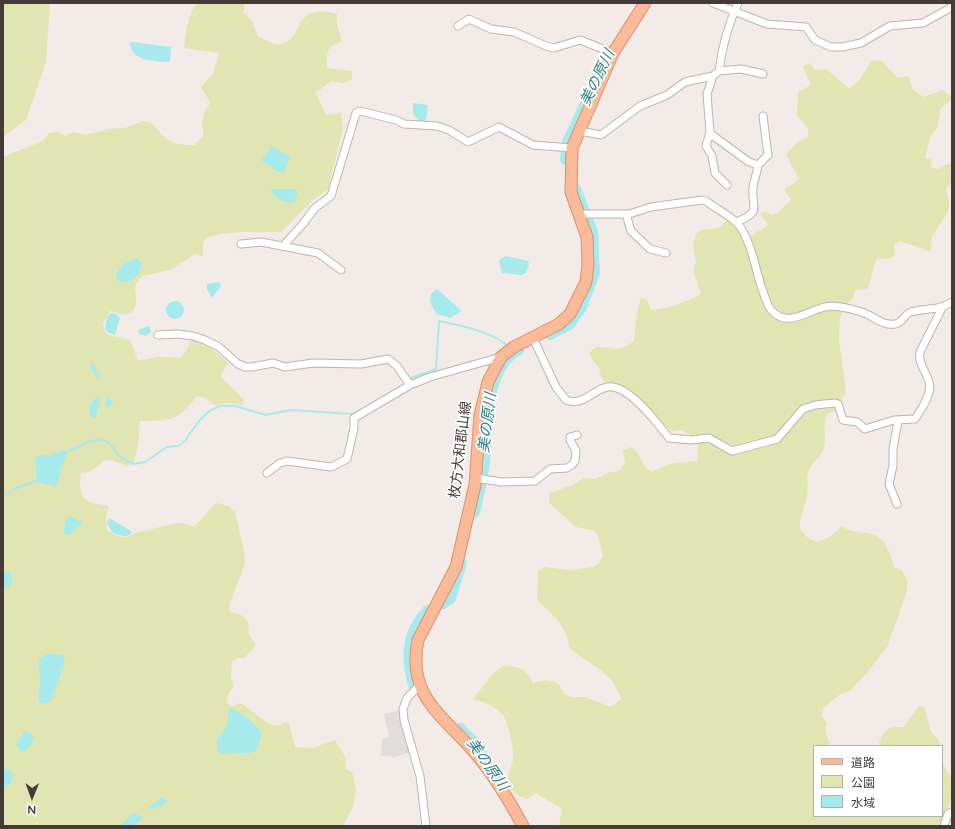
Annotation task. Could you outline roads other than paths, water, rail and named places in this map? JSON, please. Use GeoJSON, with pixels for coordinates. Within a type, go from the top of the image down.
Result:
{"type":"FeatureCollection","features":[{"type":"Feature","properties":{"kind":"main road","name":"枚方大和郡山線"},"geometry":{"type":"LineString","coordinates":[[523,826],[477,755],[434,711],[420,684],[416,669],[415,654],[418,640],[456,567],[476,478],[480,415],[483,396],[488,382],[501,357],[514,347],[559,324],[570,314],[586,282],[588,265],[587,237],[571,192],[572,148],[613,53],[645,3]]}},
{"type":"Feature","properties":{"kind":"street"},"geometry":{"type":"LineString","coordinates":[[713,3],[736,6],[754,20],[767,24],[806,27],[815,40],[831,47],[842,47],[861,43],[890,26],[922,23],[952,6]]}},
{"type":"Feature","properties":{"kind":"street"},"geometry":{"type":"LineString","coordinates":[[719,71],[722,50],[736,6]]}},
{"type":"Feature","properties":{"kind":"street"},"geometry":{"type":"LineString","coordinates":[[458,26],[469,19],[491,29],[521,35],[554,48],[580,40],[613,53]]}},
{"type":"Feature","properties":{"kind":"street"},"geometry":{"type":"LineString","coordinates":[[579,131],[601,136],[640,106],[667,95],[685,82],[713,76],[719,71],[741,69],[763,74]]}},
{"type":"Feature","properties":{"kind":"street"},"geometry":{"type":"LineString","coordinates":[[713,76],[707,94],[710,116],[710,132],[706,146],[712,156],[715,173],[727,185]]}},
{"type":"Feature","properties":{"kind":"street"},"geometry":{"type":"LineString","coordinates":[[283,246],[315,208],[331,196],[356,113],[360,111],[404,124],[437,126],[449,130],[468,142],[499,127],[533,145],[572,148]]}},
{"type":"Feature","properties":{"kind":"street"},"geometry":{"type":"LineString","coordinates":[[737,222],[751,215],[755,208],[753,185],[757,175],[758,165],[768,155],[763,116]]}},
{"type":"Feature","properties":{"kind":"street"},"geometry":{"type":"LineString","coordinates":[[710,132],[748,162],[758,165]]}},
{"type":"Feature","properties":{"kind":"street"},"geometry":{"type":"LineString","coordinates":[[580,214],[626,214],[650,207],[702,200],[737,222],[748,244],[766,300],[772,311],[780,316],[798,318],[825,306],[833,306],[852,309],[873,317],[879,322],[895,324],[901,321],[910,312],[942,308],[952,302]]}},
{"type":"Feature","properties":{"kind":"street"},"geometry":{"type":"LineString","coordinates":[[626,214],[631,231],[650,250],[666,253]]}},
{"type":"Feature","properties":{"kind":"street"},"geometry":{"type":"LineString","coordinates":[[241,244],[261,242],[318,253],[341,270]]}},
{"type":"Feature","properties":{"kind":"street"},"geometry":{"type":"LineString","coordinates":[[533,338],[556,387],[566,400],[577,402],[584,400],[605,387],[613,386],[630,396],[647,410],[668,438],[691,440],[709,438],[732,451],[777,439],[803,409],[815,405],[838,404],[843,420],[857,422],[865,429],[894,420],[915,419],[930,390],[930,382],[919,358],[923,346],[942,308]]}},
{"type":"Feature","properties":{"kind":"street"},"geometry":{"type":"LineString","coordinates":[[158,335],[178,334],[193,336],[205,340],[219,347],[238,364],[252,368],[273,363],[283,364],[285,367],[313,363],[361,364],[388,359],[397,366],[410,385]]}},
{"type":"Feature","properties":{"kind":"street"},"geometry":{"type":"LineString","coordinates":[[267,473],[280,463],[287,461],[331,467],[347,459],[354,428],[354,418],[410,385],[430,376],[501,357]]}},
{"type":"Feature","properties":{"kind":"street"},"geometry":{"type":"LineString","coordinates":[[897,504],[889,484],[898,421]]}},
{"type":"Feature","properties":{"kind":"street"},"geometry":{"type":"LineString","coordinates":[[476,478],[501,482],[535,481],[550,469],[567,468],[572,465],[576,457],[575,447],[570,440],[570,437],[577,435]]}},
{"type":"Feature","properties":{"kind":"street"},"geometry":{"type":"LineString","coordinates":[[420,684],[408,698],[403,709],[404,720],[420,776],[426,826]]}},
{"type":"Feature","properties":{"kind":"street"},"geometry":{"type":"LineString","coordinates":[[944,826],[948,814],[952,812]]}},
{"type":"Feature","properties":{"kind":"water"},"geometry":{"type":"Polygon","coordinates":[[[133,42],[171,47],[170,61],[150,60],[139,57],[131,49],[130,43],[133,42]]]}},
{"type":"Feature","properties":{"kind":"water"},"geometry":{"type":"Polygon","coordinates":[[[413,103],[428,105],[426,122],[420,122],[413,114],[413,103]]]}},
{"type":"Feature","properties":{"kind":"water"},"geometry":{"type":"Polygon","coordinates":[[[272,146],[290,157],[284,173],[278,172],[261,160],[272,146]]]}},
{"type":"Feature","properties":{"kind":"water"},"geometry":{"type":"Polygon","coordinates":[[[271,189],[294,189],[297,190],[298,194],[292,203],[282,201],[276,197],[271,189]]]}},
{"type":"Feature","properties":{"kind":"water"},"geometry":{"type":"Polygon","coordinates":[[[506,256],[528,261],[529,265],[526,273],[522,275],[502,273],[499,262],[500,259],[506,256]]]}},
{"type":"Feature","properties":{"kind":"water"},"geometry":{"type":"Polygon","coordinates":[[[136,258],[142,263],[140,271],[134,279],[126,282],[117,280],[116,276],[119,269],[125,263],[136,258]]]}},
{"type":"Feature","properties":{"kind":"water"},"geometry":{"type":"Polygon","coordinates":[[[219,282],[221,286],[212,298],[207,289],[207,284],[219,282]]]}},
{"type":"Feature","properties":{"kind":"water"},"geometry":{"type":"Polygon","coordinates":[[[437,289],[462,311],[450,318],[437,314],[432,307],[430,297],[431,294],[437,289]]]}},
{"type":"Feature","properties":{"kind":"water"},"geometry":{"type":"Polygon","coordinates":[[[175,301],[181,304],[184,310],[181,316],[175,319],[169,316],[166,310],[169,304],[175,301]]]}},
{"type":"Feature","properties":{"kind":"water"},"geometry":{"type":"Polygon","coordinates":[[[111,313],[116,314],[120,318],[115,335],[105,329],[107,317],[111,313]]]}},
{"type":"Feature","properties":{"kind":"water"},"geometry":{"type":"Polygon","coordinates":[[[149,326],[151,332],[146,336],[139,334],[138,330],[149,326]]]}},
{"type":"Feature","properties":{"kind":"water"},"geometry":{"type":"Polygon","coordinates":[[[91,359],[99,375],[98,380],[91,368],[91,359]]]}},
{"type":"Feature","properties":{"kind":"water"},"geometry":{"type":"Polygon","coordinates":[[[108,396],[113,402],[108,408],[105,406],[108,396]]]}},
{"type":"Feature","properties":{"kind":"water"},"geometry":{"type":"Polygon","coordinates":[[[97,397],[100,397],[96,417],[92,418],[89,409],[92,401],[97,397]]]}},
{"type":"Feature","properties":{"kind":"water"},"geometry":{"type":"Polygon","coordinates":[[[64,450],[67,452],[56,487],[37,482],[35,456],[49,455],[64,450]]]}},
{"type":"Feature","properties":{"kind":"water"},"geometry":{"type":"Polygon","coordinates":[[[69,516],[83,522],[70,535],[66,535],[64,532],[65,522],[69,516]]]}},
{"type":"Feature","properties":{"kind":"water"},"geometry":{"type":"Polygon","coordinates":[[[109,518],[132,532],[128,536],[115,534],[110,530],[107,523],[109,518]]]}},
{"type":"Feature","properties":{"kind":"water"},"geometry":{"type":"Polygon","coordinates":[[[8,571],[12,575],[12,583],[9,588],[6,588],[3,585],[3,573],[8,571]]]}},
{"type":"Feature","properties":{"kind":"water"},"geometry":{"type":"Polygon","coordinates":[[[47,654],[63,655],[65,661],[51,701],[42,704],[38,701],[40,685],[39,659],[47,654]]]}},
{"type":"Feature","properties":{"kind":"water"},"geometry":{"type":"Polygon","coordinates":[[[229,708],[237,711],[247,718],[262,733],[260,742],[255,751],[249,753],[223,754],[217,751],[217,739],[227,725],[229,708]]]}},
{"type":"Feature","properties":{"kind":"water"},"geometry":{"type":"Polygon","coordinates":[[[26,731],[34,738],[28,749],[21,752],[16,745],[23,732],[26,731]]]}},
{"type":"Feature","properties":{"kind":"water"},"geometry":{"type":"Polygon","coordinates":[[[3,768],[9,770],[13,774],[11,782],[5,788],[3,788],[3,768]]]}},
{"type":"Feature","properties":{"kind":"water"},"geometry":{"type":"Polygon","coordinates":[[[161,798],[164,798],[166,801],[164,805],[153,809],[148,808],[161,798]]]}},
{"type":"Feature","properties":{"kind":"water"},"geometry":{"type":"Polygon","coordinates":[[[132,813],[143,817],[143,819],[130,826],[121,826],[132,813]]]}},
{"type":"Feature","properties":{"kind":"waterway","name":"美の原川"},"geometry":{"type":"LineString","coordinates":[[566,159],[568,142],[589,97]]}},
{"type":"Feature","properties":{"kind":"waterway","name":"美の原川"},"geometry":{"type":"LineString","coordinates":[[550,334],[569,324],[581,307],[594,273],[592,232],[575,189]]}},
{"type":"Feature","properties":{"kind":"waterway"},"geometry":{"type":"LineString","coordinates":[[408,379],[436,369],[439,321],[467,327],[485,333],[502,341],[509,347]]}},
{"type":"Feature","properties":{"kind":"waterway","name":"美の原川"},"geometry":{"type":"LineString","coordinates":[[474,512],[483,468],[487,416],[493,384],[499,370],[507,358],[518,350]]}},
{"type":"Feature","properties":{"kind":"waterway"},"geometry":{"type":"LineString","coordinates":[[65,453],[90,441],[103,439],[111,445],[118,455],[125,460],[134,464],[145,462],[167,447],[178,446],[185,441],[199,421],[209,411],[220,406],[235,406],[266,415],[291,410],[356,413]]}},
{"type":"Feature","properties":{"kind":"waterway"},"geometry":{"type":"LineString","coordinates":[[3,496],[12,490],[38,480]]}},
{"type":"Feature","properties":{"kind":"waterway","name":"美の原川"},"geometry":{"type":"LineString","coordinates":[[443,603],[450,598],[461,563]]}},
{"type":"Feature","properties":{"kind":"waterway","name":"美の原川"},"geometry":{"type":"LineString","coordinates":[[414,685],[411,675],[409,655],[410,646],[416,628],[428,611]]}},
{"type":"Feature","properties":{"kind":"waterway","name":"美の原川"},"geometry":{"type":"LineString","coordinates":[[460,729],[475,744],[485,759]]}}]}
